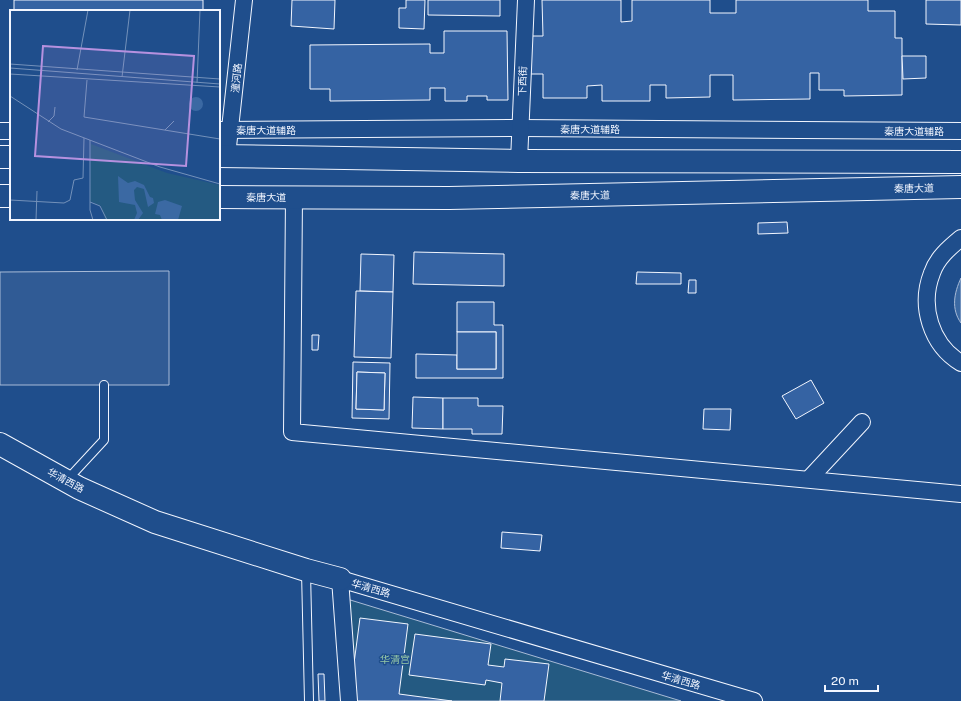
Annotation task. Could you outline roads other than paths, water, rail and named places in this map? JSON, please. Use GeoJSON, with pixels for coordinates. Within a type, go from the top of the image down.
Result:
{"type":"FeatureCollection","features":[{"type":"Feature","properties":{"kind":"main road"},"geometry":{"type":"LineString","coordinates":[[223,156],[519,161],[961,162]]}},
{"type":"Feature","properties":{"kind":"main road","name":"秦唐大道"},"geometry":{"type":"LineString","coordinates":[[220,197],[449,198],[961,187]]}},
{"type":"Feature","properties":{"kind":"main road","name":"华清西路"},"geometry":{"type":"LineString","coordinates":[[0,444],[66,481],[155,522],[306,570],[340,579]]}},
{"type":"Feature","properties":{"kind":"street","name":"潼河路"},"geometry":{"type":"LineString","coordinates":[[223,156],[224,130],[244,0]]}},
{"type":"Feature","properties":{"kind":"street","name":"下西街"},"geometry":{"type":"LineString","coordinates":[[519,161],[526,0]]}},
{"type":"Feature","properties":{"kind":"street","name":"秦唐大道辅路"},"geometry":{"type":"LineString","coordinates":[[224,130],[520,128],[961,131]]}},
{"type":"Feature","properties":{"kind":"street"},"geometry":{"type":"LineString","coordinates":[[294,197],[292,432],[961,494]]}},
{"type":"Feature","properties":{"kind":"street"},"geometry":{"type":"LineString","coordinates":[[961,238],[944,253],[932,273],[926,296],[928,320],[938,341],[953,359],[961,363]]}},
{"type":"Feature","properties":{"kind":"street"},"geometry":{"type":"LineString","coordinates":[[809,479],[862,422]]}},
{"type":"Feature","properties":{"kind":"street"},"geometry":{"type":"LineString","coordinates":[[340,579],[349,701]]}},
{"type":"Feature","properties":{"kind":"street","name":"华清西路"},"geometry":{"type":"LineString","coordinates":[[340,579],[754,701]]}},
{"type":"Feature","properties":{"kind":"lane"},"geometry":{"type":"LineString","coordinates":[[66,481],[104,440],[104,385]]}},
{"type":"Feature","properties":{"kind":"lane"},"geometry":{"type":"LineString","coordinates":[[306,570],[309,701]]}},
{"type":"Feature","properties":{"kind":"park label","name":"华清宫"},"geometry":{"type":"Point","coordinates":[395,659]}}]}
